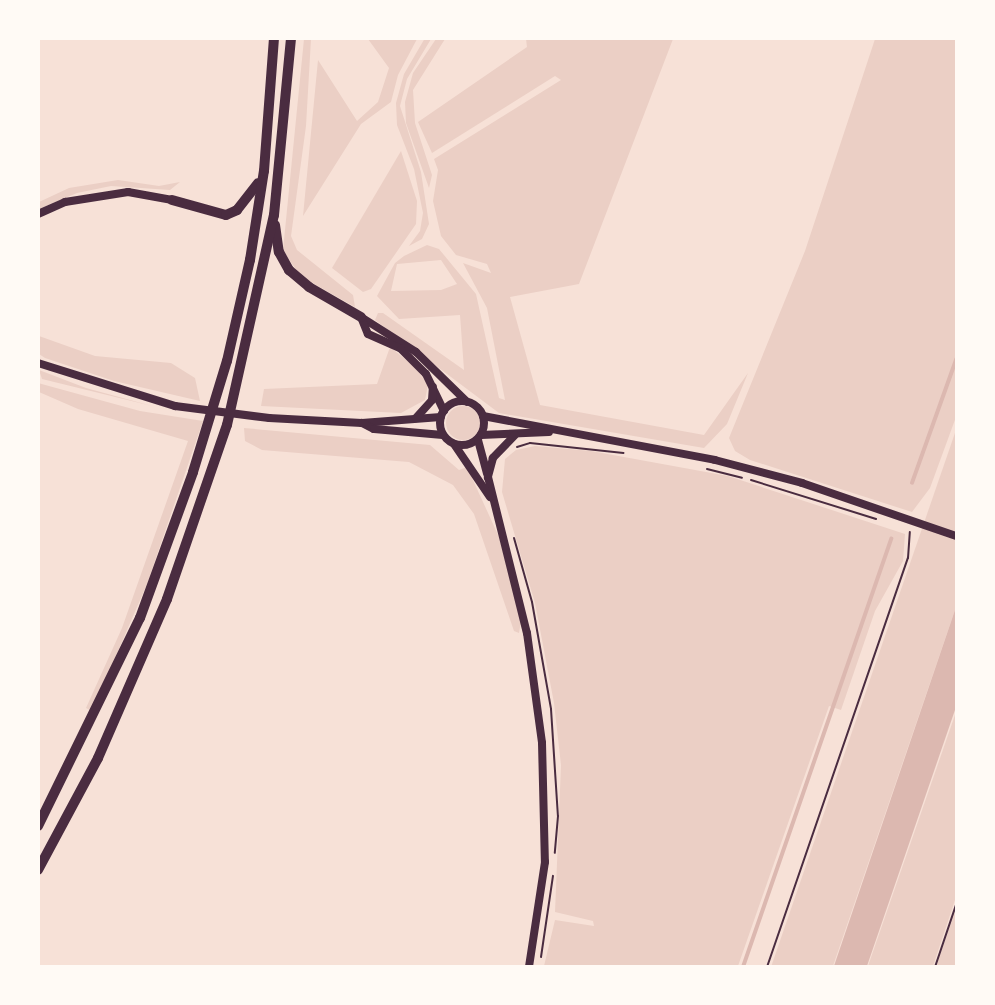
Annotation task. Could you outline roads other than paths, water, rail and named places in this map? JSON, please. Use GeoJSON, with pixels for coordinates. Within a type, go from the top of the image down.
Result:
{"type":"FeatureCollection","features":[{"type":"Feature","properties":{"kind":"highway"},"geometry":{"type":"LineString","coordinates":[[38,826],[140,618],[193,471],[227,361],[250,260],[264,171],[274,38]]}},
{"type":"Feature","properties":{"kind":"highway"},"geometry":{"type":"LineString","coordinates":[[38,870],[127,695],[197,521],[242,371],[274,215],[291,38]]}},
{"type":"Feature","properties":{"kind":"highway"},"geometry":{"type":"LineString","coordinates":[[172,200],[226,215],[252,195],[264,171]]}},
{"type":"Feature","properties":{"kind":"highway"},"geometry":{"type":"LineString","coordinates":[[274,215],[279,252],[289,270],[309,287],[361,317]]}},
{"type":"Feature","properties":{"kind":"street"},"geometry":{"type":"LineString","coordinates":[[38,214],[65,202],[113,194],[148,192],[172,200]]}},
{"type":"Feature","properties":{"kind":"street"},"geometry":{"type":"LineString","coordinates":[[361,317],[368,334],[401,349],[432,384],[442,414],[443,435]]}},
{"type":"Feature","properties":{"kind":"street"},"geometry":{"type":"LineString","coordinates":[[361,317],[416,352],[483,416],[555,432],[715,460],[802,483],[957,536]]}},
{"type":"Feature","properties":{"kind":"street"},"geometry":{"type":"LineString","coordinates":[[38,363],[175,406],[269,418],[362,423],[442,414],[454,402],[467,402]]}},
{"type":"Feature","properties":{"kind":"street"},"geometry":{"type":"LineString","coordinates":[[416,418],[432,400],[432,384]]}},
{"type":"Feature","properties":{"kind":"street"},"geometry":{"type":"LineString","coordinates":[[483,416],[480,437],[493,503],[527,633],[542,743],[545,862],[529,967]]}},
{"type":"Feature","properties":{"kind":"street"},"geometry":{"type":"LineString","coordinates":[[362,423],[374,429],[443,435],[454,444],[493,503]]}},
{"type":"Feature","properties":{"kind":"street"},"geometry":{"type":"LineString","coordinates":[[454,444],[466,446],[480,437],[555,432]]}},
{"type":"Feature","properties":{"kind":"street"},"geometry":{"type":"LineString","coordinates":[[488,477],[493,458],[515,435]]}},
{"type":"Feature","properties":{"kind":"waterway"},"geometry":{"type":"LineString","coordinates":[[912,483],[956,360]]}},
{"type":"Feature","properties":{"kind":"waterway"},"geometry":{"type":"LineString","coordinates":[[743,967],[891,539]]}}]}
